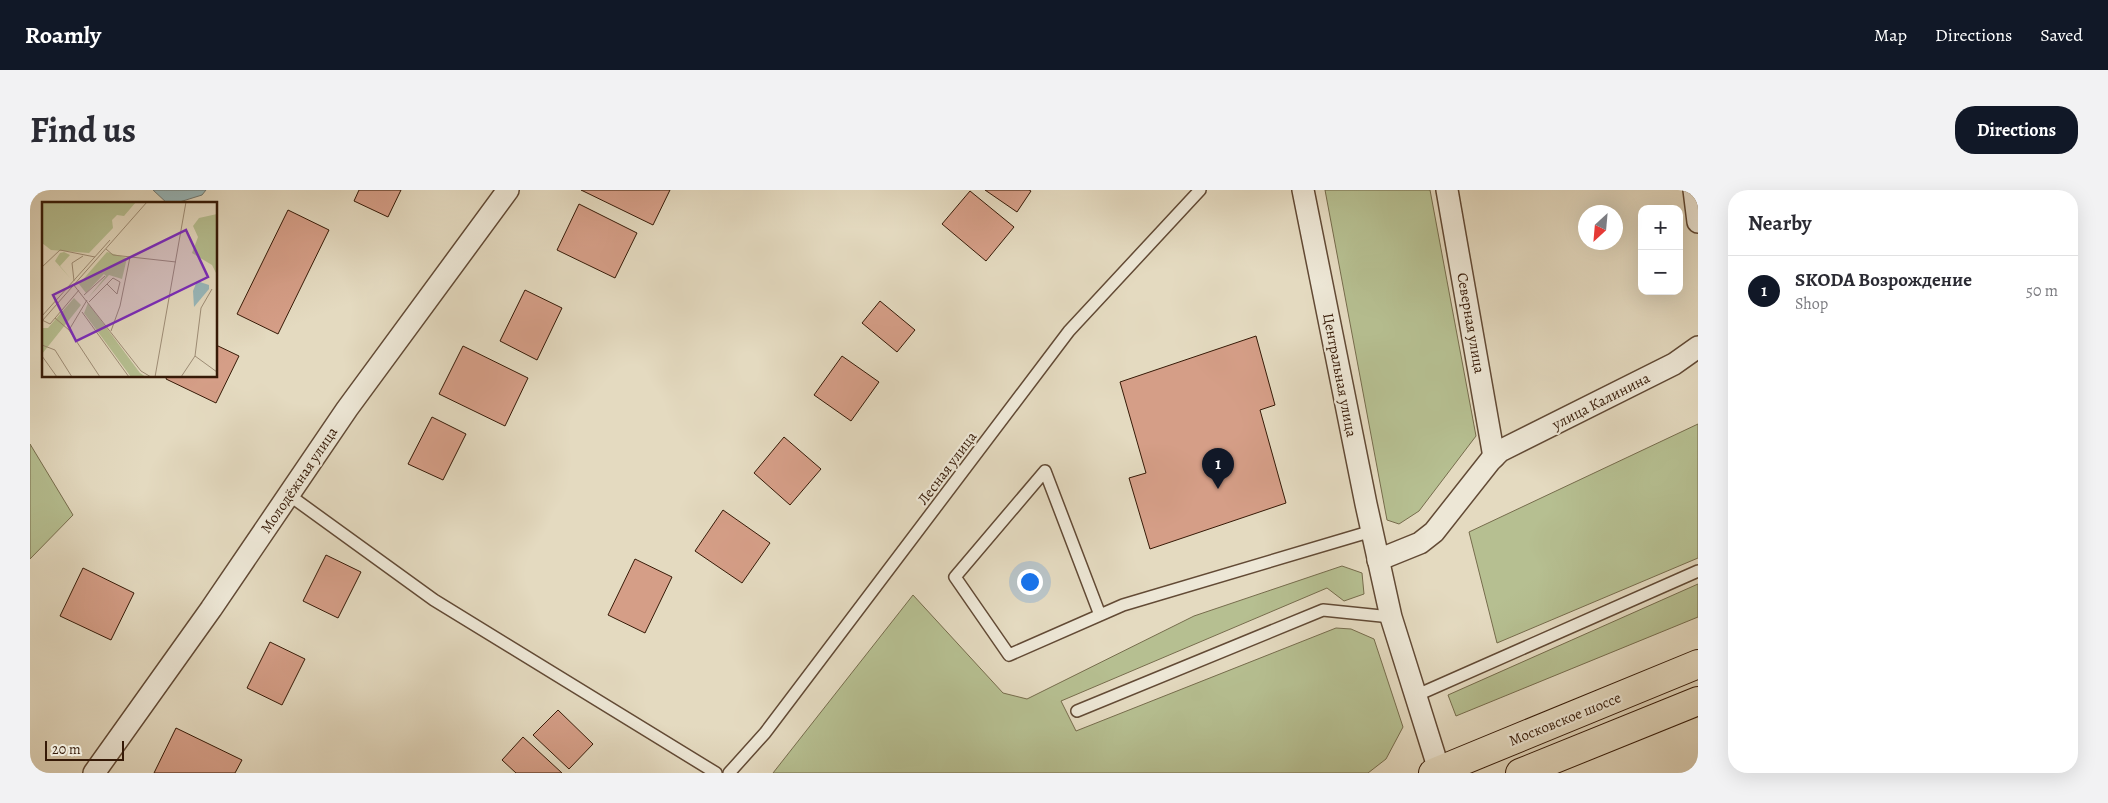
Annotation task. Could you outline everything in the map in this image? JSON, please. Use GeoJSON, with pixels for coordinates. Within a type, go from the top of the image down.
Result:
{"type":"FeatureCollection","features":[{"type":"Feature","properties":{"kind":"main road","name":"Московское шоссе"},"geometry":{"type":"LineString","coordinates":[[1437,772],[1698,664]]}},
{"type":"Feature","properties":{"kind":"main road"},"geometry":{"type":"LineString","coordinates":[[1520,773],[1698,701]]}},
{"type":"Feature","properties":{"kind":"street","name":"Молодёжная улица"},"geometry":{"type":"LineString","coordinates":[[94,773],[211,609],[353,401],[508,190]]}},
{"type":"Feature","properties":{"kind":"street","name":"Центральная улица"},"geometry":{"type":"LineString","coordinates":[[1303,190],[1391,618],[1437,772]]}},
{"type":"Feature","properties":{"kind":"street","name":"Северная улица"},"geometry":{"type":"LineString","coordinates":[[1447,190],[1497,454]]}},
{"type":"Feature","properties":{"kind":"street"},"geometry":{"type":"LineString","coordinates":[[1694,190],[1698,222]]}},
{"type":"Feature","properties":{"kind":"street","name":"улица Калинина"},"geometry":{"type":"LineString","coordinates":[[1497,454],[1674,364],[1698,347]]}},
{"type":"Feature","properties":{"kind":"street"},"geometry":{"type":"LineString","coordinates":[[1378,560],[1420,543],[1434,532],[1497,454]]}},
{"type":"Feature","properties":{"kind":"lane","name":"Лесная улица"},"geometry":{"type":"LineString","coordinates":[[729,773],[766,733],[1069,332],[1200,190]]}},
{"type":"Feature","properties":{"kind":"lane"},"geometry":{"type":"LineString","coordinates":[[1100,615],[1045,471],[954,577],[1009,655],[1100,615],[1122,605],[1372,531]]}},
{"type":"Feature","properties":{"kind":"lane"},"geometry":{"type":"LineString","coordinates":[[289,495],[434,600],[716,773]]}},
{"type":"Feature","properties":{"kind":"lane"},"geometry":{"type":"LineString","coordinates":[[1415,696],[1698,571]]}},
{"type":"Feature","properties":{"kind":"lane"},"geometry":{"type":"LineString","coordinates":[[1077,710],[1323,610],[1391,618]]}},
{"type":"Feature","properties":{"kind":"green space"},"geometry":{"type":"Polygon","coordinates":[[[1325,190],[1430,190],[1476,436],[1419,511],[1399,524],[1387,520],[1325,190]]]}},
{"type":"Feature","properties":{"kind":"green space"},"geometry":{"type":"Polygon","coordinates":[[[1698,424],[1698,558],[1497,643],[1469,532],[1698,424]]]}},
{"type":"Feature","properties":{"kind":"green space"},"geometry":{"type":"Polygon","coordinates":[[[30,444],[73,515],[30,559],[30,444]]]}},
{"type":"Feature","properties":{"kind":"green space"},"geometry":{"type":"Polygon","coordinates":[[[1342,566],[1362,573],[1364,594],[1344,601],[1327,588],[1061,701],[1076,731],[1336,628],[1351,629],[1374,639],[1403,727],[1386,759],[1368,773],[773,773],[913,595],[1003,693],[1027,699],[1194,616],[1342,566]]]}},
{"type":"Feature","properties":{"kind":"green space"},"geometry":{"type":"Polygon","coordinates":[[[1698,584],[1698,617],[1456,716],[1448,695],[1698,584]]]}},
{"type":"Feature","properties":{"kind":"water"},"geometry":{"type":"Polygon","coordinates":[[[153,190],[206,190],[202,195],[179,202],[166,202],[153,190]]]}},
{"type":"Feature","properties":{"kind":"building"},"geometry":{"type":"Polygon","coordinates":[[[359,190],[401,190],[388,217],[354,201],[359,190]]]}},
{"type":"Feature","properties":{"kind":"building"},"geometry":{"type":"Polygon","coordinates":[[[581,190],[670,190],[653,225],[581,190]]]}},
{"type":"Feature","properties":{"kind":"building"},"geometry":{"type":"Polygon","coordinates":[[[985,190],[1029,190],[1031,191],[1017,212],[985,190]]]}},
{"type":"Feature","properties":{"kind":"building"},"geometry":{"type":"Polygon","coordinates":[[[970,191],[1014,227],[986,261],[942,224],[970,191]]]}},
{"type":"Feature","properties":{"kind":"building"},"geometry":{"type":"Polygon","coordinates":[[[579,204],[637,233],[615,278],[557,250],[579,204]]]}},
{"type":"Feature","properties":{"kind":"building"},"geometry":{"type":"Polygon","coordinates":[[[288,210],[329,230],[278,334],[237,314],[288,210]]]}},
{"type":"Feature","properties":{"kind":"building"},"geometry":{"type":"Polygon","coordinates":[[[525,290],[562,308],[537,360],[500,341],[525,290]]]}},
{"type":"Feature","properties":{"kind":"building"},"geometry":{"type":"Polygon","coordinates":[[[880,301],[915,330],[897,352],[862,323],[880,301]]]}},
{"type":"Feature","properties":{"kind":"building"},"geometry":{"type":"Polygon","coordinates":[[[1256,336],[1275,405],[1260,410],[1286,503],[1150,549],[1129,478],[1146,473],[1120,382],[1256,336]]]}},
{"type":"Feature","properties":{"kind":"building"},"geometry":{"type":"Polygon","coordinates":[[[218,346],[239,356],[216,403],[166,379],[218,378],[218,346]]]}},
{"type":"Feature","properties":{"kind":"building"},"geometry":{"type":"Polygon","coordinates":[[[463,346],[528,378],[505,426],[439,394],[463,346]]]}},
{"type":"Feature","properties":{"kind":"building"},"geometry":{"type":"Polygon","coordinates":[[[842,356],[879,382],[851,421],[814,395],[842,356]]]}},
{"type":"Feature","properties":{"kind":"building"},"geometry":{"type":"Polygon","coordinates":[[[432,417],[466,434],[443,480],[408,464],[432,417]]]}},
{"type":"Feature","properties":{"kind":"building"},"geometry":{"type":"Polygon","coordinates":[[[784,437],[821,469],[790,505],[754,473],[784,437]]]}},
{"type":"Feature","properties":{"kind":"building"},"geometry":{"type":"Polygon","coordinates":[[[723,510],[770,543],[742,583],[695,551],[723,510]]]}},
{"type":"Feature","properties":{"kind":"building"},"geometry":{"type":"Polygon","coordinates":[[[326,555],[361,572],[338,618],[303,601],[326,555]]]}},
{"type":"Feature","properties":{"kind":"building"},"geometry":{"type":"Polygon","coordinates":[[[635,559],[672,577],[645,633],[608,615],[635,559]]]}},
{"type":"Feature","properties":{"kind":"building"},"geometry":{"type":"Polygon","coordinates":[[[83,568],[134,593],[111,640],[60,616],[83,568]]]}},
{"type":"Feature","properties":{"kind":"building"},"geometry":{"type":"Polygon","coordinates":[[[270,642],[305,659],[282,705],[247,688],[270,642]]]}},
{"type":"Feature","properties":{"kind":"building"},"geometry":{"type":"Polygon","coordinates":[[[558,710],[593,744],[569,769],[533,735],[558,710]]]}},
{"type":"Feature","properties":{"kind":"building"},"geometry":{"type":"Polygon","coordinates":[[[176,728],[242,760],[235,773],[154,773],[176,728]]]}},
{"type":"Feature","properties":{"kind":"building"},"geometry":{"type":"Polygon","coordinates":[[[523,737],[562,773],[516,773],[502,760],[523,737]]]}},
{"type":"Feature","properties":{"kind":"place","name":"SKODA Возрождение"},"geometry":{"type":"Point","coordinates":[1218,489]}}]}
